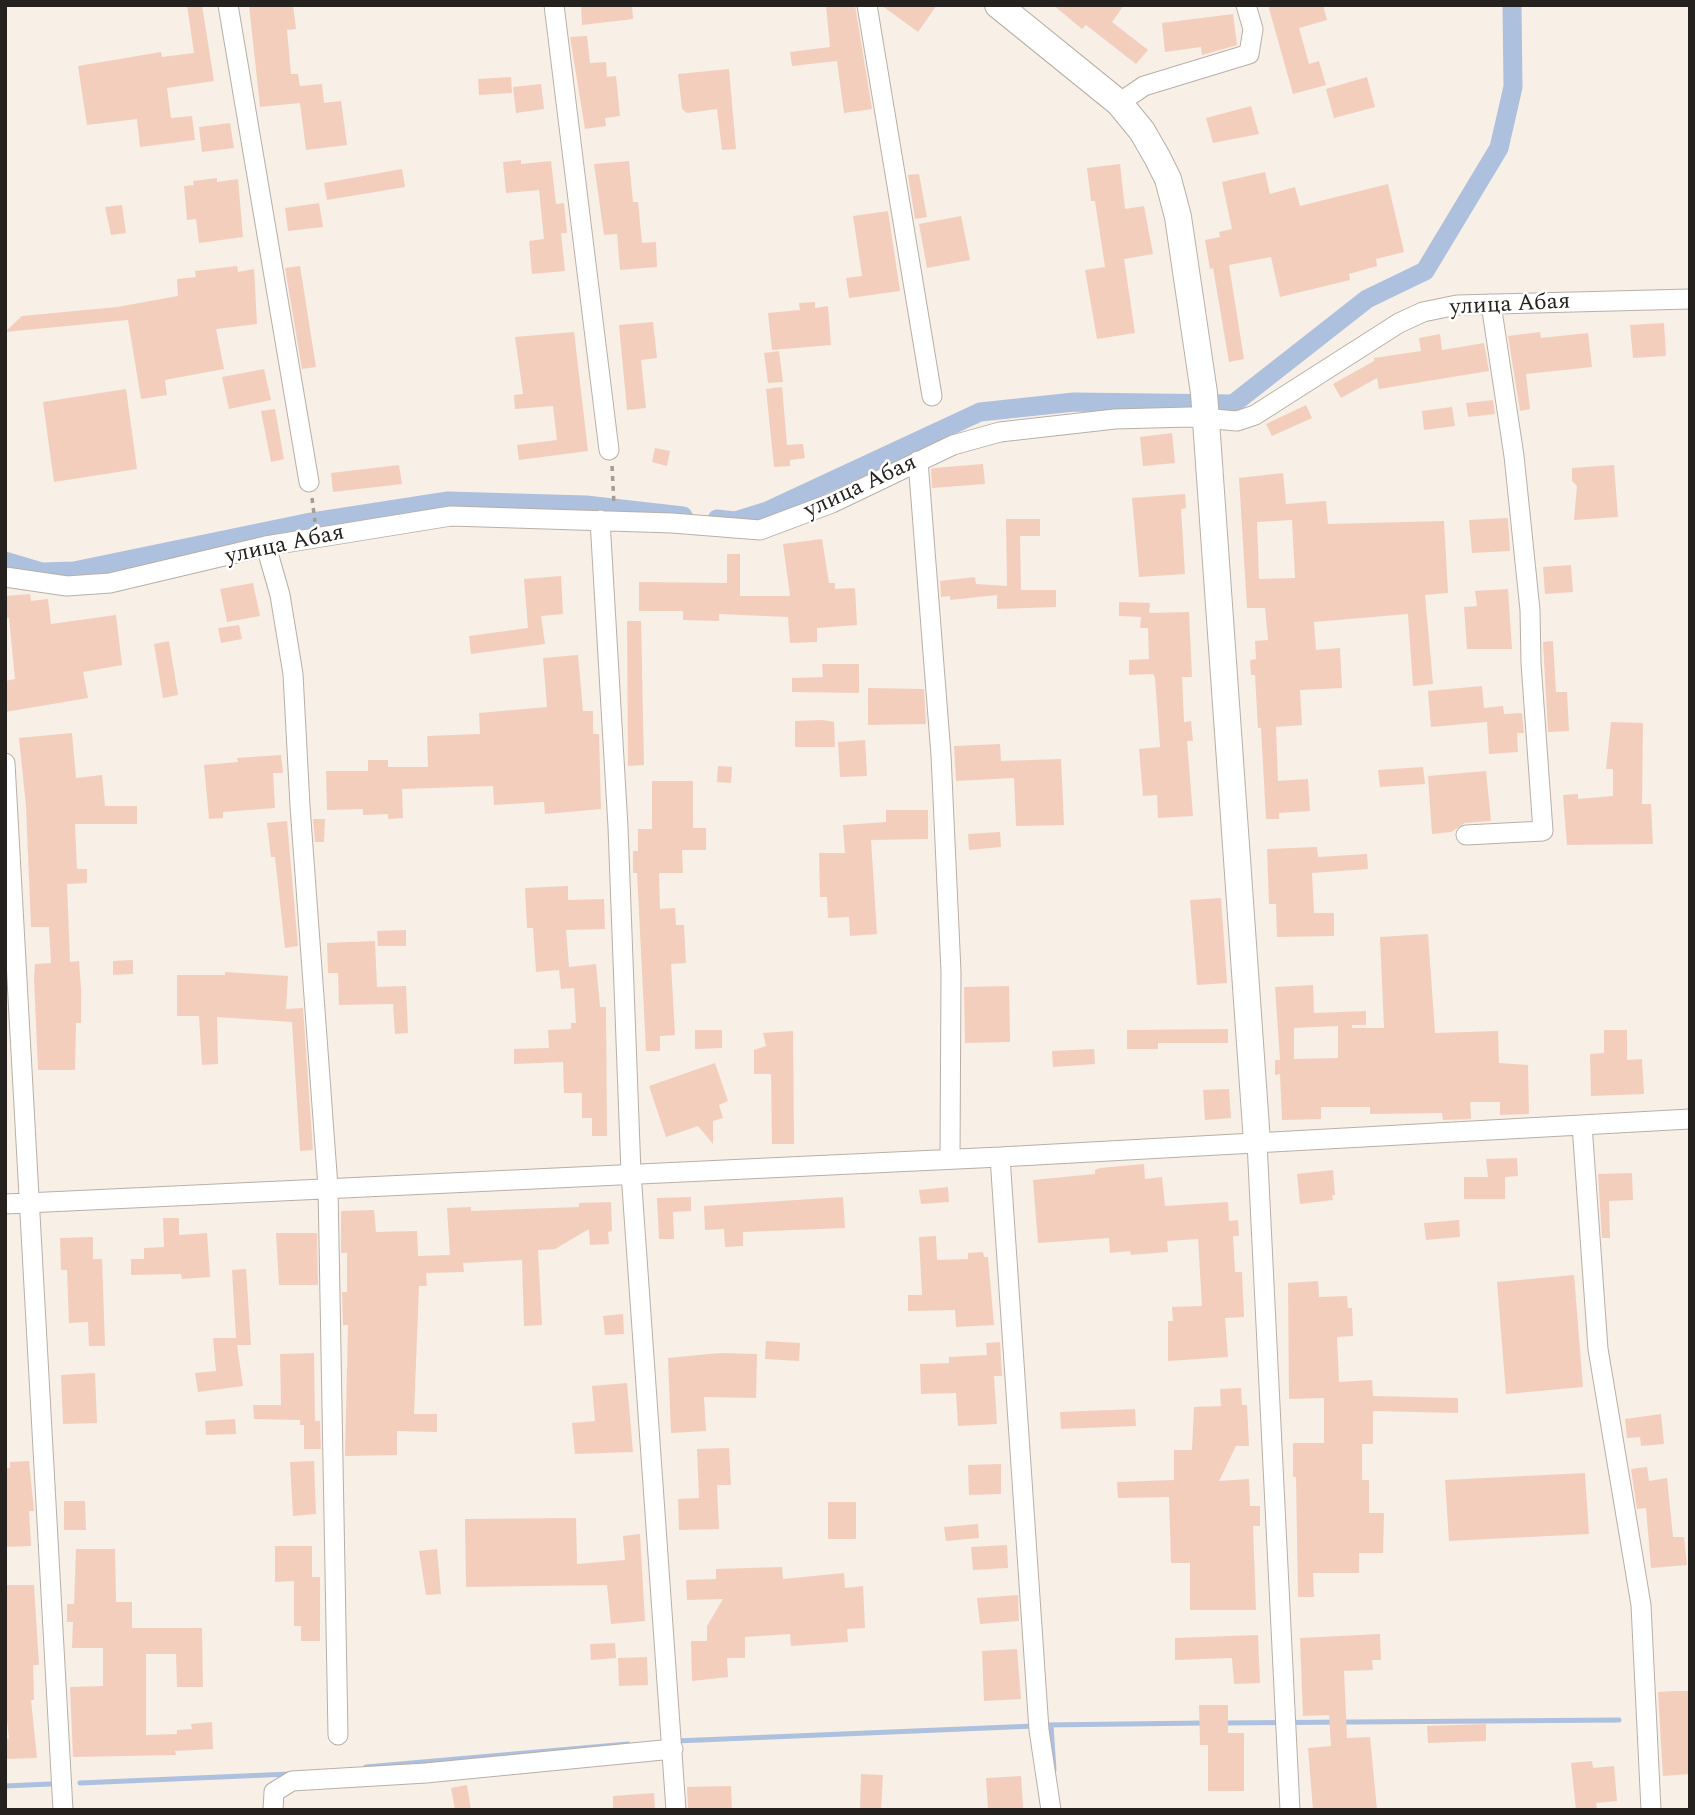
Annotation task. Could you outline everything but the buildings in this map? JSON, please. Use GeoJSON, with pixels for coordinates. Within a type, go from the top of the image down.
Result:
{"type":"FeatureCollection","features":[{"type":"Feature","properties":{"kind":"main road"},"geometry":{"type":"LineString","coordinates":[[998,5],[1119,103],[1142,131],[1168,179],[1191,288],[1205,408],[1257,1142]]}},
{"type":"Feature","properties":{"kind":"street"},"geometry":{"type":"LineString","coordinates":[[228,5],[309,482]]}},
{"type":"Feature","properties":{"kind":"street"},"geometry":{"type":"LineString","coordinates":[[554,5],[609,450]]}},
{"type":"Feature","properties":{"kind":"street"},"geometry":{"type":"LineString","coordinates":[[867,5],[932,396]]}},
{"type":"Feature","properties":{"kind":"street"},"geometry":{"type":"LineString","coordinates":[[1119,103],[1144,86],[1250,54],[1253,29],[1246,5]]}},
{"type":"Feature","properties":{"kind":"street","name":"улица Абая"},"geometry":{"type":"LineString","coordinates":[[5,577],[66,586],[110,583],[266,547],[451,516],[600,520],[760,530],[832,503],[953,444],[1019,428],[1115,419],[1190,417],[1205,408],[1225,422],[1255,415],[1399,323],[1423,312],[1457,304],[1690,299]]}},
{"type":"Feature","properties":{"kind":"street"},"geometry":{"type":"LineString","coordinates":[[1466,835],[1543,831],[1530,610],[1514,456],[1491,304]]}},
{"type":"Feature","properties":{"kind":"street"},"geometry":{"type":"LineString","coordinates":[[918,461],[941,755],[950,945],[950,1158]]}},
{"type":"Feature","properties":{"kind":"street"},"geometry":{"type":"LineString","coordinates":[[600,520],[618,827],[631,1173],[676,1810]]}},
{"type":"Feature","properties":{"kind":"street"},"geometry":{"type":"LineString","coordinates":[[266,547],[281,595],[293,674],[328,1187],[338,1735]]}},
{"type":"Feature","properties":{"kind":"street"},"geometry":{"type":"LineString","coordinates":[[5,762],[50,1532],[63,1810]]}},
{"type":"Feature","properties":{"kind":"street"},"geometry":{"type":"LineString","coordinates":[[5,1204],[1000,1157],[1690,1119]]}},
{"type":"Feature","properties":{"kind":"street"},"geometry":{"type":"LineString","coordinates":[[1582,1125],[1598,1349],[1641,1605],[1651,1810]]}},
{"type":"Feature","properties":{"kind":"street"},"geometry":{"type":"LineString","coordinates":[[1257,1142],[1290,1810]]}},
{"type":"Feature","properties":{"kind":"street"},"geometry":{"type":"LineString","coordinates":[[1000,1157],[1039,1722],[1051,1810]]}},
{"type":"Feature","properties":{"kind":"street"},"geometry":{"type":"LineString","coordinates":[[273,1810],[274,1792],[278,1787],[292,1781],[426,1773],[673,1740]]}},
{"type":"Feature","properties":{"kind":"waterway"},"geometry":{"type":"LineString","coordinates":[[717,519],[735,521],[767,511],[980,412],[1074,402],[1233,404],[1367,299],[1425,271],[1499,148],[1513,87],[1512,5]]}},
{"type":"Feature","properties":{"kind":"waterway"},"geometry":{"type":"LineString","coordinates":[[5,561],[42,572],[74,571],[306,523],[448,501],[586,505],[683,516]]}},
{"type":"Feature","properties":{"kind":"waterway"},"geometry":{"type":"LineString","coordinates":[[1222,1723],[1619,1720]]}},
{"type":"Feature","properties":{"kind":"waterway"},"geometry":{"type":"LineString","coordinates":[[1044,1725],[1205,1723]]}},
{"type":"Feature","properties":{"kind":"waterway"},"geometry":{"type":"LineString","coordinates":[[1051,1725],[1054,1770]]}},
{"type":"Feature","properties":{"kind":"waterway"},"geometry":{"type":"LineString","coordinates":[[676,1741],[1034,1726]]}},
{"type":"Feature","properties":{"kind":"waterway"},"geometry":{"type":"LineString","coordinates":[[366,1767],[628,1744]]}},
{"type":"Feature","properties":{"kind":"waterway"},"geometry":{"type":"LineString","coordinates":[[80,1783],[290,1774]]}},
{"type":"Feature","properties":{"kind":"waterway"},"geometry":{"type":"LineString","coordinates":[[5,1786],[50,1784]]}}]}
